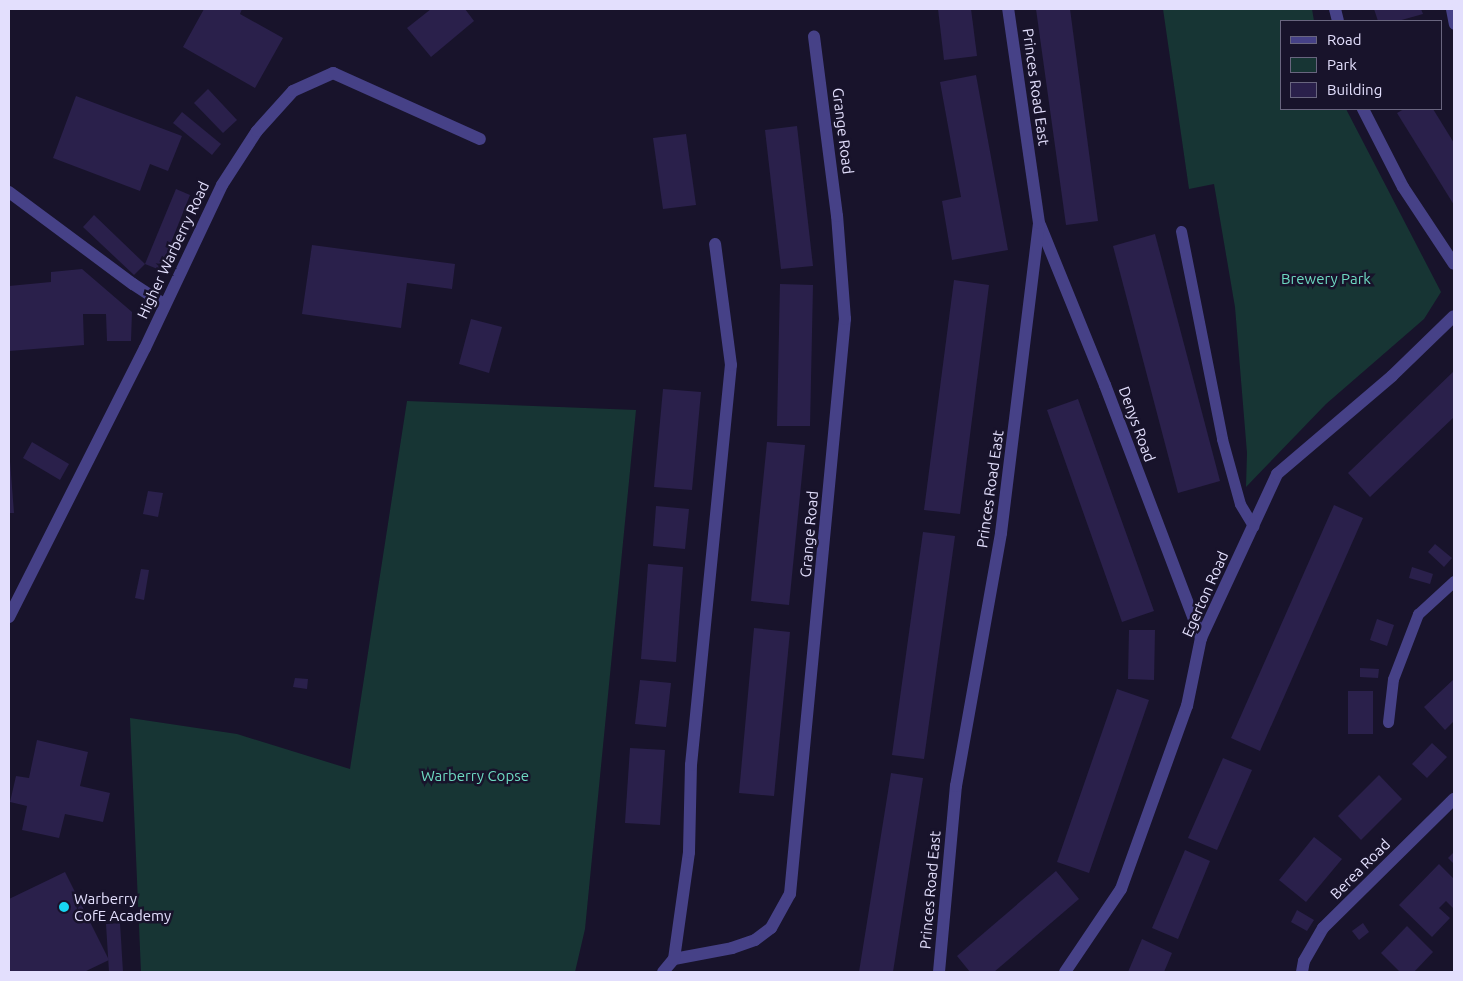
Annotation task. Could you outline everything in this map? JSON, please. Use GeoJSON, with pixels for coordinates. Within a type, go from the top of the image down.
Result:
{"type":"FeatureCollection","features":[{"type":"Feature","properties":{"kind":"street","name":"Princes Road East"},"geometry":{"type":"LineString","coordinates":[[939,972],[956,786],[1001,533],[1039,223],[1008,9]]}},
{"type":"Feature","properties":{"kind":"street","name":"Grange Road"},"geometry":{"type":"LineString","coordinates":[[674,959],[732,948],[755,940],[771,928],[790,894],[845,318],[837,216],[814,36]]}},
{"type":"Feature","properties":{"kind":"street","name":"Higher Warberry Road"},"geometry":{"type":"LineString","coordinates":[[9,617],[165,305],[222,185],[257,131],[293,91],[333,73],[480,139]]}},
{"type":"Feature","properties":{"kind":"street"},"geometry":{"type":"LineString","coordinates":[[1364,110],[1403,187],[1454,264]]}},
{"type":"Feature","properties":{"kind":"street"},"geometry":{"type":"LineString","coordinates":[[9,192],[133,284],[165,305]]}},
{"type":"Feature","properties":{"kind":"street","name":"Denys Road"},"geometry":{"type":"LineString","coordinates":[[1039,223],[1105,385],[1201,638]]}},
{"type":"Feature","properties":{"kind":"street"},"geometry":{"type":"LineString","coordinates":[[663,972],[674,959],[689,852],[691,765],[731,365],[715,244]]}},
{"type":"Feature","properties":{"kind":"street","name":"Egerton Road"},"geometry":{"type":"LineString","coordinates":[[1065,972],[1121,889],[1187,706],[1201,638],[1277,474],[1392,376],[1454,316]]}},
{"type":"Feature","properties":{"kind":"street","name":"Berea Road"},"geometry":{"type":"LineString","coordinates":[[1302,972],[1304,961],[1323,928],[1454,799]]}},
{"type":"Feature","properties":{"kind":"lane"},"geometry":{"type":"LineString","coordinates":[[1451,9],[1454,24]]}},
{"type":"Feature","properties":{"kind":"lane"},"geometry":{"type":"LineString","coordinates":[[1181,231],[1222,439],[1240,504],[1253,526]]}},
{"type":"Feature","properties":{"kind":"lane"},"geometry":{"type":"LineString","coordinates":[[1388,722],[1393,678],[1418,614],[1454,581]]}},
{"type":"Feature","properties":{"kind":"green space","name":"Brewery Park"},"geometry":{"type":"Polygon","coordinates":[[[1163,9],[1312,9],[1314,20],[1280,20],[1280,110],[1347,110],[1441,292],[1424,319],[1326,404],[1246,487],[1247,453],[1235,307],[1214,184],[1189,189],[1163,9]]]}},
{"type":"Feature","properties":{"kind":"green space","name":"Warberry Copse"},"geometry":{"type":"Polygon","coordinates":[[[407,401],[636,410],[585,929],[575,972],[141,972],[130,718],[237,734],[350,769],[407,401]]]}},
{"type":"Feature","properties":{"kind":"building"},"geometry":{"type":"Polygon","coordinates":[[[204,9],[242,9],[240,14],[283,38],[255,88],[183,47],[204,9]]]}},
{"type":"Feature","properties":{"kind":"building"},"geometry":{"type":"Polygon","coordinates":[[[431,9],[465,9],[474,21],[431,57],[407,28],[431,9]]]}},
{"type":"Feature","properties":{"kind":"building"},"geometry":{"type":"Polygon","coordinates":[[[938,9],[971,9],[977,56],[944,60],[938,9]]]}},
{"type":"Feature","properties":{"kind":"building"},"geometry":{"type":"Polygon","coordinates":[[[1036,9],[1070,9],[1098,221],[1066,225],[1036,9]]]}},
{"type":"Feature","properties":{"kind":"building"},"geometry":{"type":"Polygon","coordinates":[[[1374,9],[1421,9],[1423,14],[1402,20],[1378,20],[1374,9]]]}},
{"type":"Feature","properties":{"kind":"building"},"geometry":{"type":"Polygon","coordinates":[[[976,75],[1008,250],[952,260],[942,201],[961,197],[940,82],[976,75]]]}},
{"type":"Feature","properties":{"kind":"building"},"geometry":{"type":"Polygon","coordinates":[[[208,89],[237,120],[223,133],[194,103],[208,89]]]}},
{"type":"Feature","properties":{"kind":"building"},"geometry":{"type":"Polygon","coordinates":[[[76,96],[182,136],[168,171],[150,164],[140,191],[53,158],[76,96]]]}},
{"type":"Feature","properties":{"kind":"building"},"geometry":{"type":"Polygon","coordinates":[[[1402,110],[1434,110],[1454,143],[1454,205],[1397,113],[1402,110]]]}},
{"type":"Feature","properties":{"kind":"building"},"geometry":{"type":"Polygon","coordinates":[[[182,112],[221,144],[212,155],[173,123],[182,112]]]}},
{"type":"Feature","properties":{"kind":"building"},"geometry":{"type":"Polygon","coordinates":[[[797,126],[813,266],[781,269],[765,130],[797,126]]]}},
{"type":"Feature","properties":{"kind":"building"},"geometry":{"type":"Polygon","coordinates":[[[686,134],[696,205],[663,209],[653,138],[686,134]]]}},
{"type":"Feature","properties":{"kind":"building"},"geometry":{"type":"Polygon","coordinates":[[[176,189],[190,195],[160,270],[145,264],[176,189]]]}},
{"type":"Feature","properties":{"kind":"building"},"geometry":{"type":"Polygon","coordinates":[[[94,215],[145,264],[134,275],[83,227],[94,215]]]}},
{"type":"Feature","properties":{"kind":"building"},"geometry":{"type":"Polygon","coordinates":[[[1155,234],[1220,481],[1178,493],[1113,246],[1155,234]]]}},
{"type":"Feature","properties":{"kind":"building"},"geometry":{"type":"Polygon","coordinates":[[[312,245],[455,264],[452,289],[407,283],[401,328],[302,314],[312,245]]]}},
{"type":"Feature","properties":{"kind":"building"},"geometry":{"type":"Polygon","coordinates":[[[82,269],[132,312],[131,341],[107,341],[106,314],[83,314],[84,345],[9,351],[9,286],[51,282],[51,272],[82,269]]]}},
{"type":"Feature","properties":{"kind":"building"},"geometry":{"type":"Polygon","coordinates":[[[954,280],[989,285],[960,514],[924,510],[954,280]]]}},
{"type":"Feature","properties":{"kind":"building"},"geometry":{"type":"Polygon","coordinates":[[[780,284],[813,285],[810,426],[777,426],[780,284]]]}},
{"type":"Feature","properties":{"kind":"building"},"geometry":{"type":"Polygon","coordinates":[[[471,319],[502,327],[489,373],[459,364],[471,319]]]}},
{"type":"Feature","properties":{"kind":"building"},"geometry":{"type":"Polygon","coordinates":[[[1454,371],[1454,417],[1370,497],[1348,473],[1454,371]]]}},
{"type":"Feature","properties":{"kind":"building"},"geometry":{"type":"Polygon","coordinates":[[[663,389],[701,392],[692,490],[654,487],[663,389]]]}},
{"type":"Feature","properties":{"kind":"building"},"geometry":{"type":"Polygon","coordinates":[[[1078,399],[1154,611],[1122,622],[1047,410],[1078,399]]]}},
{"type":"Feature","properties":{"kind":"building"},"geometry":{"type":"Polygon","coordinates":[[[32,442],[69,464],[60,480],[23,458],[32,442]]]}},
{"type":"Feature","properties":{"kind":"building"},"geometry":{"type":"Polygon","coordinates":[[[767,442],[805,445],[789,605],[751,601],[767,442]]]}},
{"type":"Feature","properties":{"kind":"building"},"geometry":{"type":"Polygon","coordinates":[[[9,448],[14,513],[9,513],[9,448]]]}},
{"type":"Feature","properties":{"kind":"building"},"geometry":{"type":"Polygon","coordinates":[[[148,491],[163,493],[158,517],[143,514],[148,491]]]}},
{"type":"Feature","properties":{"kind":"building"},"geometry":{"type":"Polygon","coordinates":[[[1334,505],[1363,518],[1260,751],[1231,738],[1334,505]]]}},
{"type":"Feature","properties":{"kind":"building"},"geometry":{"type":"Polygon","coordinates":[[[656,506],[689,509],[685,549],[653,546],[656,506]]]}},
{"type":"Feature","properties":{"kind":"building"},"geometry":{"type":"Polygon","coordinates":[[[923,532],[955,536],[924,759],[892,755],[923,532]]]}},
{"type":"Feature","properties":{"kind":"building"},"geometry":{"type":"Polygon","coordinates":[[[1435,544],[1452,558],[1444,567],[1428,552],[1435,544]]]}},
{"type":"Feature","properties":{"kind":"building"},"geometry":{"type":"Polygon","coordinates":[[[648,564],[683,567],[676,662],[641,659],[648,564]]]}},
{"type":"Feature","properties":{"kind":"building"},"geometry":{"type":"Polygon","coordinates":[[[1412,567],[1433,574],[1430,584],[1409,578],[1412,567]]]}},
{"type":"Feature","properties":{"kind":"building"},"geometry":{"type":"Polygon","coordinates":[[[141,569],[149,570],[144,600],[135,598],[141,569]]]}},
{"type":"Feature","properties":{"kind":"building"},"geometry":{"type":"Polygon","coordinates":[[[1377,619],[1394,625],[1387,646],[1370,640],[1377,619]]]}},
{"type":"Feature","properties":{"kind":"building"},"geometry":{"type":"Polygon","coordinates":[[[754,628],[790,632],[774,796],[739,793],[754,628]]]}},
{"type":"Feature","properties":{"kind":"building"},"geometry":{"type":"Polygon","coordinates":[[[1129,630],[1155,630],[1154,680],[1128,679],[1129,630]]]}},
{"type":"Feature","properties":{"kind":"building"},"geometry":{"type":"Polygon","coordinates":[[[1360,668],[1379,669],[1378,678],[1360,677],[1360,668]]]}},
{"type":"Feature","properties":{"kind":"building"},"geometry":{"type":"Polygon","coordinates":[[[295,678],[308,679],[307,689],[293,687],[295,678]]]}},
{"type":"Feature","properties":{"kind":"building"},"geometry":{"type":"Polygon","coordinates":[[[1454,679],[1454,721],[1445,730],[1424,707],[1454,679]]]}},
{"type":"Feature","properties":{"kind":"building"},"geometry":{"type":"Polygon","coordinates":[[[640,680],[671,683],[666,727],[635,724],[640,680]]]}},
{"type":"Feature","properties":{"kind":"building"},"geometry":{"type":"Polygon","coordinates":[[[1117,689],[1149,700],[1089,873],[1057,862],[1117,689]]]}},
{"type":"Feature","properties":{"kind":"building"},"geometry":{"type":"Polygon","coordinates":[[[1348,691],[1373,691],[1373,734],[1348,734],[1348,691]]]}},
{"type":"Feature","properties":{"kind":"building"},"geometry":{"type":"Polygon","coordinates":[[[37,740],[88,752],[80,786],[110,793],[103,822],[65,814],[59,838],[22,830],[27,806],[10,802],[16,776],[29,778],[37,740]]]}},
{"type":"Feature","properties":{"kind":"building"},"geometry":{"type":"Polygon","coordinates":[[[1432,743],[1447,757],[1427,778],[1412,764],[1432,743]]]}},
{"type":"Feature","properties":{"kind":"building"},"geometry":{"type":"Polygon","coordinates":[[[630,748],[665,750],[660,825],[625,823],[630,748]]]}},
{"type":"Feature","properties":{"kind":"building"},"geometry":{"type":"Polygon","coordinates":[[[1223,758],[1252,770],[1217,850],[1188,838],[1223,758]]]}},
{"type":"Feature","properties":{"kind":"building"},"geometry":{"type":"Polygon","coordinates":[[[891,773],[923,778],[893,972],[859,972],[891,773]]]}},
{"type":"Feature","properties":{"kind":"building"},"geometry":{"type":"Polygon","coordinates":[[[1379,775],[1402,799],[1361,840],[1338,816],[1379,775]]]}},
{"type":"Feature","properties":{"kind":"building"},"geometry":{"type":"Polygon","coordinates":[[[1314,837],[1342,859],[1306,902],[1279,880],[1314,837]]]}},
{"type":"Feature","properties":{"kind":"building"},"geometry":{"type":"Polygon","coordinates":[[[1185,850],[1210,861],[1178,939],[1152,928],[1185,850]]]}},
{"type":"Feature","properties":{"kind":"building"},"geometry":{"type":"Polygon","coordinates":[[[1454,852],[1454,864],[1448,858],[1454,852]]]}},
{"type":"Feature","properties":{"kind":"building"},"geometry":{"type":"Polygon","coordinates":[[[1439,864],[1454,879],[1454,909],[1446,901],[1439,908],[1450,918],[1432,937],[1399,905],[1439,864]]]}},
{"type":"Feature","properties":{"kind":"building"},"geometry":{"type":"Polygon","coordinates":[[[1056,871],[1079,899],[994,972],[970,972],[957,956],[1056,871]]]}},
{"type":"Feature","properties":{"kind":"building"},"geometry":{"type":"Polygon","coordinates":[[[65,872],[109,960],[84,972],[9,972],[9,899],[65,872]]]}},
{"type":"Feature","properties":{"kind":"building"},"geometry":{"type":"Polygon","coordinates":[[[1297,910],[1314,920],[1307,931],[1291,922],[1297,910]]]}},
{"type":"Feature","properties":{"kind":"building"},"geometry":{"type":"Polygon","coordinates":[[[120,923],[123,972],[109,972],[106,924],[120,923]]]}},
{"type":"Feature","properties":{"kind":"building"},"geometry":{"type":"Polygon","coordinates":[[[1363,923],[1369,932],[1359,940],[1352,931],[1363,923]]]}},
{"type":"Feature","properties":{"kind":"building"},"geometry":{"type":"Polygon","coordinates":[[[1407,926],[1433,952],[1414,972],[1400,972],[1381,953],[1407,926]]]}},
{"type":"Feature","properties":{"kind":"building"},"geometry":{"type":"Polygon","coordinates":[[[1142,939],[1172,953],[1164,972],[1128,972],[1142,939]]]}},
{"type":"Feature","properties":{"kind":"place","name":"Warberry CofE Academy"},"geometry":{"type":"Point","coordinates":[64,907]}}]}
